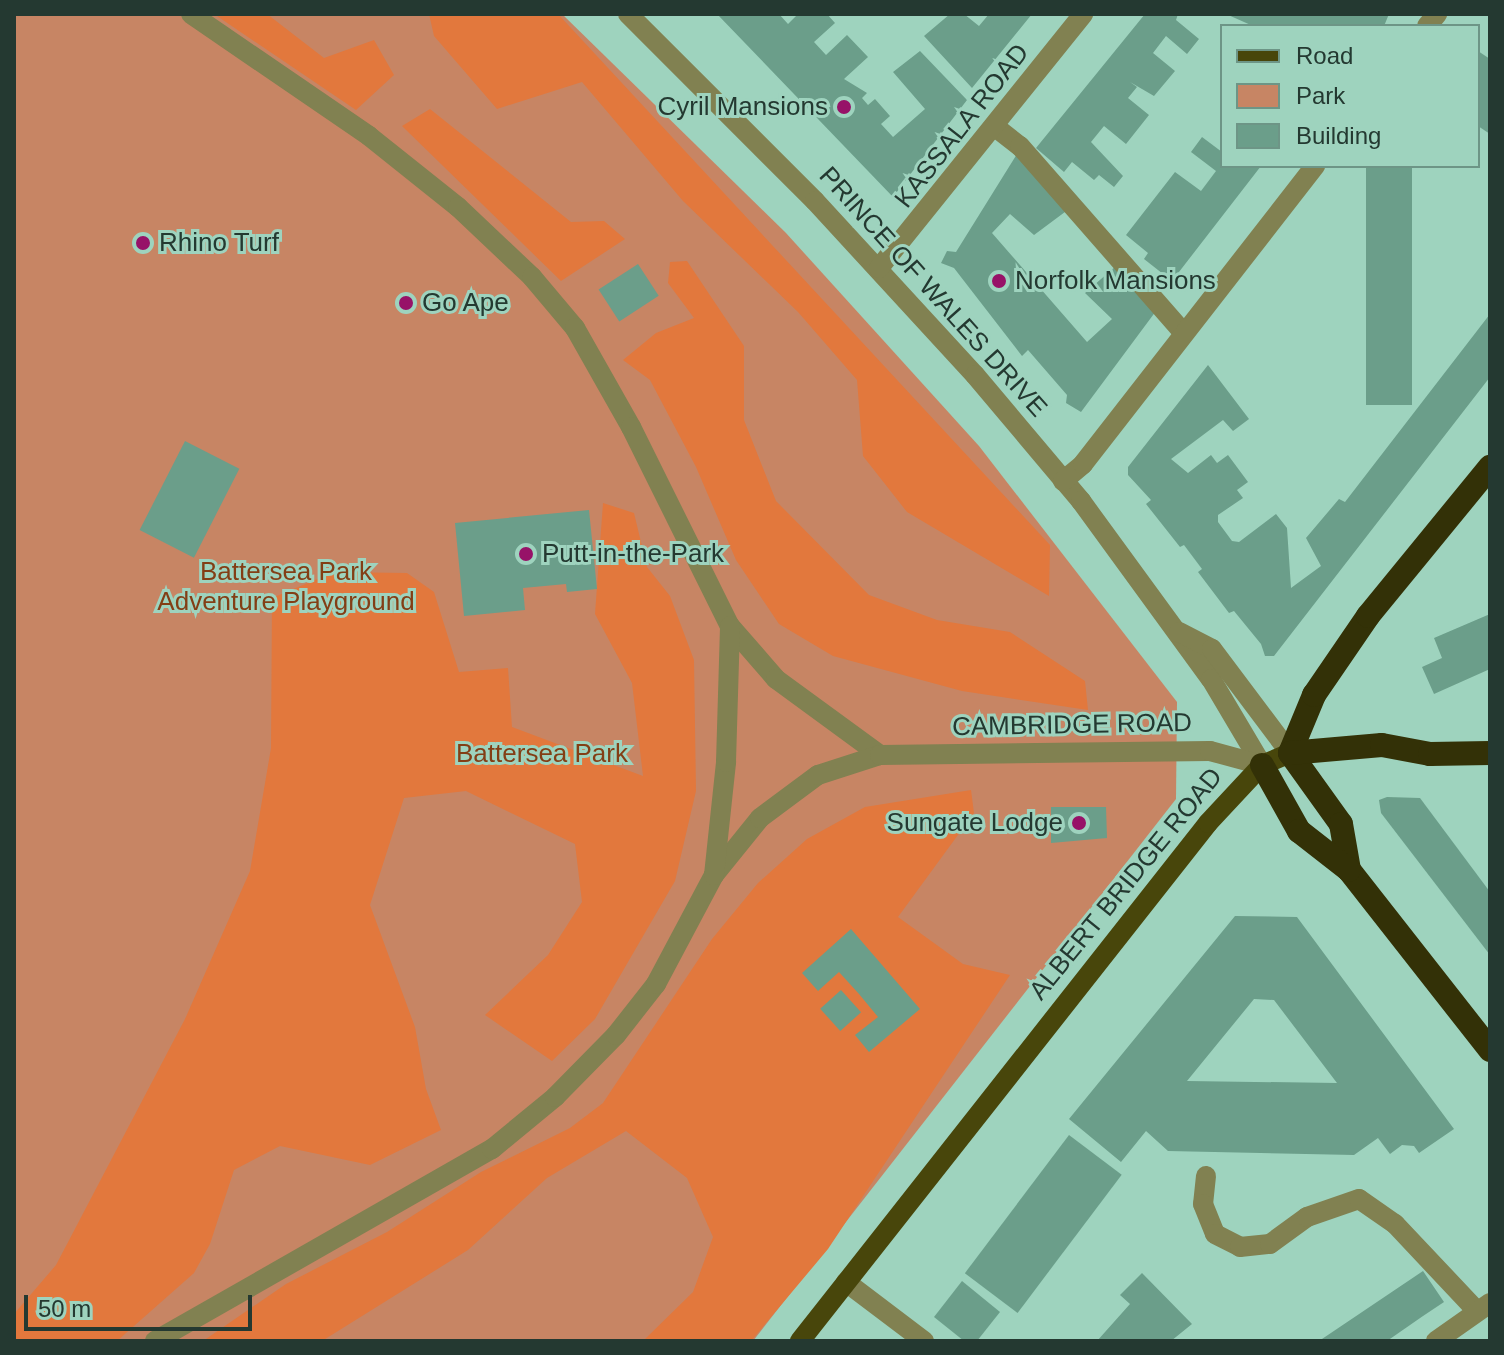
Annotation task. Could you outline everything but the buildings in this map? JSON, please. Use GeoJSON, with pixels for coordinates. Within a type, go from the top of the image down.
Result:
{"type":"FeatureCollection","features":[{"type":"Feature","properties":{"kind":"highway"},"geometry":{"type":"LineString","coordinates":[[1489,757],[1430,754],[1382,745],[1290,753],[1314,695],[1368,616],[1490,467]]}},
{"type":"Feature","properties":{"kind":"highway","name":"PRINCE OF WALES DRIVE"},"geometry":{"type":"LineString","coordinates":[[1290,753],[1341,824],[1349,870],[1490,1050]]}},
{"type":"Feature","properties":{"kind":"highway"},"geometry":{"type":"LineString","coordinates":[[1262,765],[1299,831],[1349,870]]}},
{"type":"Feature","properties":{"kind":"main road","name":"ALBERT BRIDGE ROAD"},"geometry":{"type":"LineString","coordinates":[[800,1341],[1208,823],[1262,765],[1290,753]]}},
{"type":"Feature","properties":{"kind":"street"},"geometry":{"type":"LineString","coordinates":[[191,14],[369,136],[458,207],[532,277],[575,328],[631,427],[730,626],[776,679],[880,755]]}},
{"type":"Feature","properties":{"kind":"street","name":"PRINCE OF WALES DRIVE"},"geometry":{"type":"LineString","coordinates":[[628,14],[879,268],[1063,481],[1211,679],[1262,765]]}},
{"type":"Feature","properties":{"kind":"street","name":"KASSALA ROAD"},"geometry":{"type":"LineString","coordinates":[[879,268],[1083,14]]}},
{"type":"Feature","properties":{"kind":"street"},"geometry":{"type":"LineString","coordinates":[[994,126],[1020,146],[1183,332]]}},
{"type":"Feature","properties":{"kind":"street"},"geometry":{"type":"LineString","coordinates":[[1063,481],[1083,464],[1313,168]]}},
{"type":"Feature","properties":{"kind":"street"},"geometry":{"type":"LineString","coordinates":[[155,1341],[242,1288],[338,1241],[492,1149],[524,1123],[616,1035],[656,984],[714,875],[726,762],[730,626]]}},
{"type":"Feature","properties":{"kind":"street","name":"PRINCE OF WALES DRIVE"},"geometry":{"type":"LineString","coordinates":[[1172,628],[1212,649],[1290,753]]}},
{"type":"Feature","properties":{"kind":"street","name":"CAMBRIDGE ROAD"},"geometry":{"type":"LineString","coordinates":[[714,875],[760,818],[818,775],[880,755],[1210,751],[1262,765]]}},
{"type":"Feature","properties":{"kind":"street"},"geometry":{"type":"LineString","coordinates":[[1206,1176],[1203,1204],[1215,1234],[1240,1247],[1270,1244],[1307,1217],[1359,1199],[1395,1224],[1484,1307],[1436,1341]]}},
{"type":"Feature","properties":{"kind":"street"},"geometry":{"type":"LineString","coordinates":[[846,1282],[924,1341]]}},
{"type":"Feature","properties":{"kind":"green space","name":"Battersea Park"},"geometry":{"type":"Polygon","coordinates":[[[14,14],[562,14],[786,233],[979,446],[1177,702],[1176,799],[753,1341],[14,1341],[14,14]]]}},
{"type":"Feature","properties":{"kind":"green space"},"geometry":{"type":"Polygon","coordinates":[[[214,14],[267,14],[324,58],[374,40],[394,75],[356,110],[214,14]]]}},
{"type":"Feature","properties":{"kind":"green space"},"geometry":{"type":"Polygon","coordinates":[[[429,14],[558,14],[1050,545],[1049,596],[907,512],[863,456],[857,380],[798,312],[683,201],[582,82],[497,109],[434,36],[429,14]]]}},
{"type":"Feature","properties":{"kind":"green space"},"geometry":{"type":"Polygon","coordinates":[[[430,109],[571,222],[604,221],[625,239],[561,281],[402,126],[430,109]]]}},
{"type":"Feature","properties":{"kind":"green space"},"geometry":{"type":"Polygon","coordinates":[[[687,261],[744,346],[744,420],[776,501],[869,595],[937,620],[1010,632],[1085,681],[1088,710],[962,691],[833,656],[779,624],[736,560],[696,467],[650,380],[623,360],[656,333],[694,318],[668,283],[670,262],[687,261]]]}},
{"type":"Feature","properties":{"kind":"green space"},"geometry":{"type":"Polygon","coordinates":[[[603,503],[634,513],[647,567],[670,596],[694,660],[696,791],[675,881],[595,1019],[552,1061],[485,1015],[548,955],[582,902],[575,844],[466,791],[404,798],[370,905],[415,1027],[426,1089],[441,1130],[370,1165],[280,1146],[234,1170],[210,1244],[194,1273],[117,1341],[14,1341],[14,1314],[56,1265],[185,1019],[250,871],[271,748],[272,598],[334,572],[407,573],[434,592],[459,672],[508,668],[512,727],[643,776],[632,683],[595,614],[603,503]]]}},
{"type":"Feature","properties":{"kind":"green space"},"geometry":{"type":"Polygon","coordinates":[[[971,790],[974,813],[898,917],[963,964],[1010,975],[828,1249],[751,1341],[643,1341],[693,1292],[713,1237],[687,1178],[626,1131],[547,1178],[468,1250],[322,1341],[203,1341],[286,1284],[387,1232],[481,1172],[570,1128],[603,1103],[712,939],[758,883],[807,839],[865,807],[971,790]]]}},
{"type":"Feature","properties":{"kind":"place","name":"Cyril Mansions"},"geometry":{"type":"Point","coordinates":[844,107]}},
{"type":"Feature","properties":{"kind":"place","name":"Rhino Turf"},"geometry":{"type":"Point","coordinates":[143,243]}},
{"type":"Feature","properties":{"kind":"place","name":"Norfolk Mansions"},"geometry":{"type":"Point","coordinates":[999,281]}},
{"type":"Feature","properties":{"kind":"place","name":"Go Ape"},"geometry":{"type":"Point","coordinates":[406,303]}},
{"type":"Feature","properties":{"kind":"place","name":"Putt-in-the-Park"},"geometry":{"type":"Point","coordinates":[526,554]}},
{"type":"Feature","properties":{"kind":"place","name":"Sungate Lodge"},"geometry":{"type":"Point","coordinates":[1079,823]}},
{"type":"Feature","properties":{"kind":"park label","name":"Battersea Park Adventure Playground"},"geometry":{"type":"Point","coordinates":[286,587]}}]}
